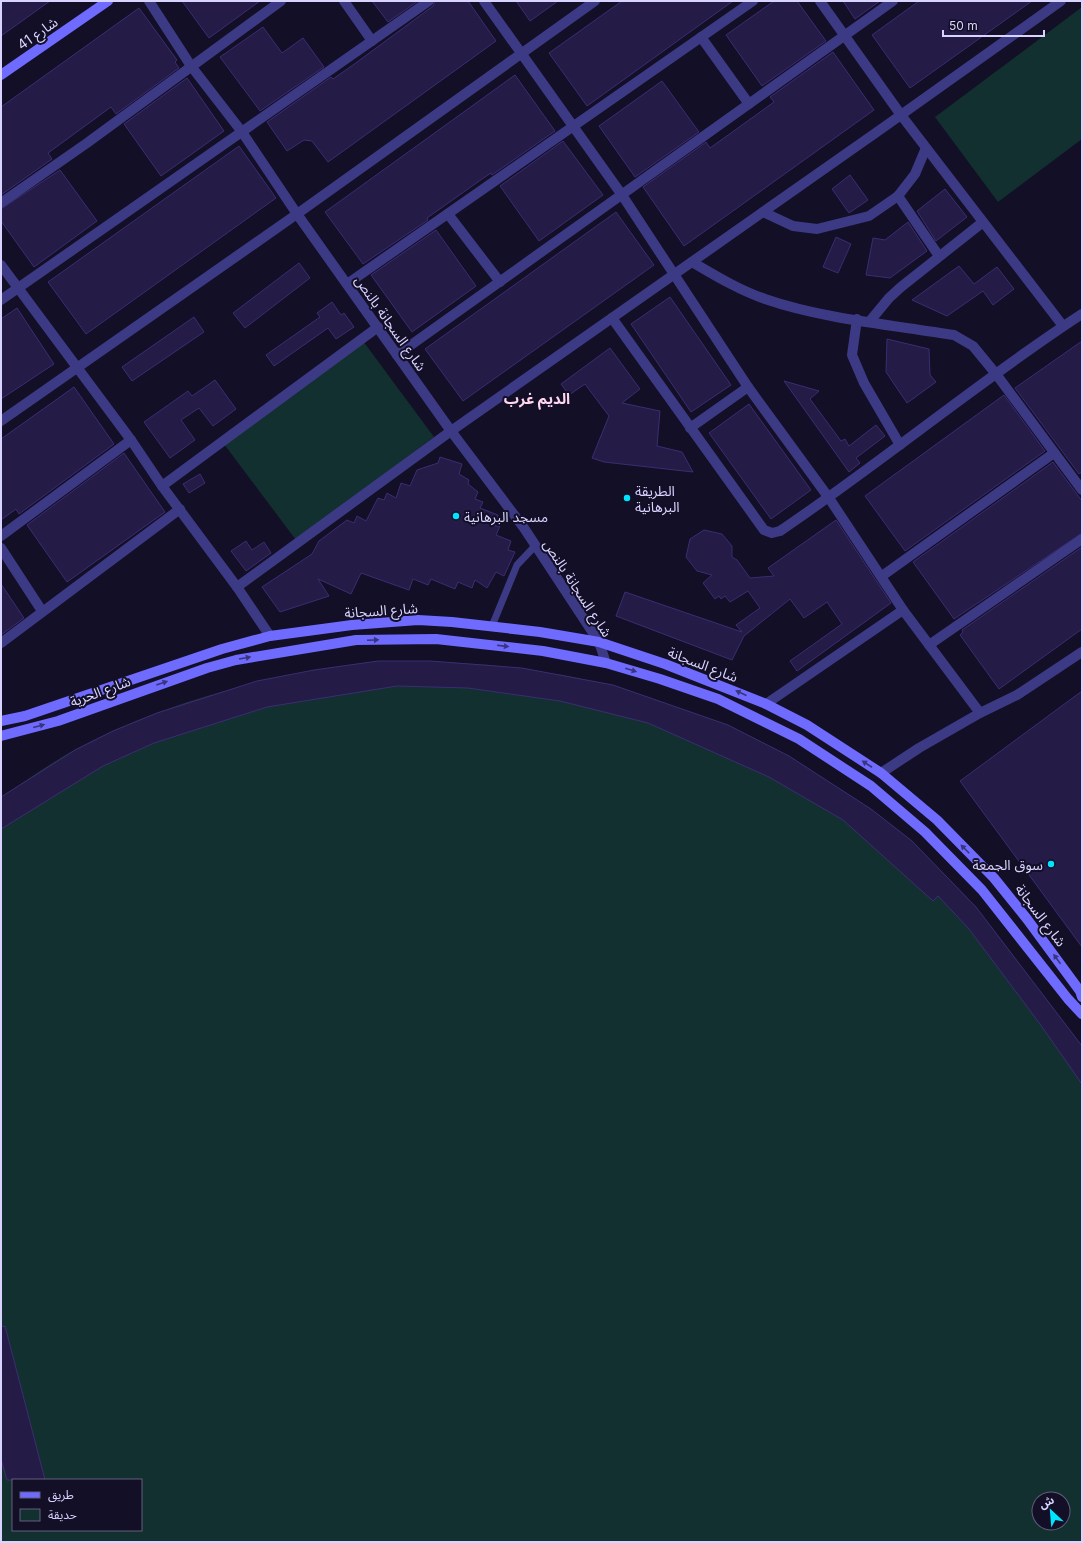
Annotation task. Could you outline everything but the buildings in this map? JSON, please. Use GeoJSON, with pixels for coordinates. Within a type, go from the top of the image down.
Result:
{"type":"FeatureCollection","features":[{"type":"Feature","properties":{"kind":"main road","name":"شارع 41"},"geometry":{"type":"LineString","coordinates":[[1,75],[108,1]]}},
{"type":"Feature","properties":{"kind":"main road","name":"شارع السجانة"},"geometry":{"type":"LineString","coordinates":[[199,655],[270,636],[383,621],[418,620],[492,626],[599,642],[665,664],[766,704],[807,725],[881,773],[937,820],[994,878],[1027,919],[1081,992]]}},
{"type":"Feature","properties":{"kind":"main road","name":"شارع السجانة"},"geometry":{"type":"LineString","coordinates":[[207,668],[236,660],[356,640],[436,639],[543,651],[606,663],[718,699],[799,739],[871,786],[926,832],[982,890],[1068,999],[1082,1014]]}},
{"type":"Feature","properties":{"kind":"main road","name":"شارع الحرية"},"geometry":{"type":"LineString","coordinates":[[1,721],[25,716],[83,697],[199,655]]}},
{"type":"Feature","properties":{"kind":"main road","name":"شارع الحرية"},"geometry":{"type":"LineString","coordinates":[[1,736],[58,720],[207,668]]}},
{"type":"Feature","properties":{"kind":"street","name":"شارع السجانة بالنص"},"geometry":{"type":"LineString","coordinates":[[149,1],[191,66],[242,132],[297,214],[378,326],[451,431],[535,546],[599,642],[606,663]]}},
{"type":"Feature","properties":{"kind":"street"},"geometry":{"type":"LineString","coordinates":[[1,203],[87,143],[281,1]]}},
{"type":"Feature","properties":{"kind":"street"},"geometry":{"type":"LineString","coordinates":[[344,1],[372,41]]}},
{"type":"Feature","properties":{"kind":"street"},"geometry":{"type":"LineString","coordinates":[[1,300],[428,1]]}},
{"type":"Feature","properties":{"kind":"street"},"geometry":{"type":"LineString","coordinates":[[484,1],[622,195],[748,387],[829,498],[882,576],[903,610],[980,713]]}},
{"type":"Feature","properties":{"kind":"street"},"geometry":{"type":"LineString","coordinates":[[1,421],[297,214],[595,1]]}},
{"type":"Feature","properties":{"kind":"street"},"geometry":{"type":"LineString","coordinates":[[347,284],[753,1]]}},
{"type":"Feature","properties":{"kind":"street"},"geometry":{"type":"LineString","coordinates":[[820,1],[901,115],[1063,326]]}},
{"type":"Feature","properties":{"kind":"street"},"geometry":{"type":"LineString","coordinates":[[397,355],[893,1]]}},
{"type":"Feature","properties":{"kind":"street"},"geometry":{"type":"LineString","coordinates":[[237,588],[451,431],[674,276],[1061,1]]}},
{"type":"Feature","properties":{"kind":"street"},"geometry":{"type":"LineString","coordinates":[[701,37],[749,104]]}},
{"type":"Feature","properties":{"kind":"street"},"geometry":{"type":"LineString","coordinates":[[763,212],[793,226],[817,229],[869,216],[898,196],[915,174],[926,148]]}},
{"type":"Feature","properties":{"kind":"street"},"geometry":{"type":"LineString","coordinates":[[898,196],[939,256]]}},
{"type":"Feature","properties":{"kind":"street"},"geometry":{"type":"LineString","coordinates":[[448,214],[500,282]]}},
{"type":"Feature","properties":{"kind":"street"},"geometry":{"type":"LineString","coordinates":[[870,321],[889,298],[939,256],[983,222]]}},
{"type":"Feature","properties":{"kind":"street"},"geometry":{"type":"LineString","coordinates":[[692,262],[740,290],[765,299],[795,307],[857,319],[954,335],[973,346],[996,374],[1082,490]]}},
{"type":"Feature","properties":{"kind":"street"},"geometry":{"type":"LineString","coordinates":[[1,265],[131,440],[162,486],[237,588],[270,636]]}},
{"type":"Feature","properties":{"kind":"street"},"geometry":{"type":"LineString","coordinates":[[612,318],[764,530],[772,533],[780,531],[829,498],[996,374],[1082,314]]}},
{"type":"Feature","properties":{"kind":"street"},"geometry":{"type":"LineString","coordinates":[[857,319],[852,355],[864,383],[900,445]]}},
{"type":"Feature","properties":{"kind":"street"},"geometry":{"type":"LineString","coordinates":[[162,486],[378,326]]}},
{"type":"Feature","properties":{"kind":"street"},"geometry":{"type":"LineString","coordinates":[[690,428],[748,387]]}},
{"type":"Feature","properties":{"kind":"street"},"geometry":{"type":"LineString","coordinates":[[1,536],[131,440]]}},
{"type":"Feature","properties":{"kind":"street"},"geometry":{"type":"LineString","coordinates":[[882,576],[1054,453]]}},
{"type":"Feature","properties":{"kind":"street"},"geometry":{"type":"LineString","coordinates":[[1,643],[180,509]]}},
{"type":"Feature","properties":{"kind":"street"},"geometry":{"type":"LineString","coordinates":[[929,645],[1082,539]]}},
{"type":"Feature","properties":{"kind":"street"},"geometry":{"type":"LineString","coordinates":[[1,548],[42,611]]}},
{"type":"Feature","properties":{"kind":"street"},"geometry":{"type":"LineString","coordinates":[[766,704],[903,610]]}},
{"type":"Feature","properties":{"kind":"street"},"geometry":{"type":"LineString","coordinates":[[881,773],[919,748],[980,713],[1016,695],[1082,652]]}},
{"type":"Feature","properties":{"kind":"street"},"geometry":{"type":"LineString","coordinates":[[1068,999],[1081,992]]}},
{"type":"Feature","properties":{"kind":"lane"},"geometry":{"type":"LineString","coordinates":[[492,626],[517,565],[535,546]]}},
{"type":"Feature","properties":{"kind":"green space"},"geometry":{"type":"Polygon","coordinates":[[[1082,7],[1082,139],[998,202],[935,117],[1082,7]]]}},
{"type":"Feature","properties":{"kind":"green space"},"geometry":{"type":"Polygon","coordinates":[[[363,341],[434,437],[296,540],[224,444],[363,341]]]}},
{"type":"Feature","properties":{"kind":"green space"},"geometry":{"type":"Polygon","coordinates":[[[378,661],[430,661],[492,665],[563,675],[613,685],[728,725],[789,756],[871,809],[912,841],[976,907],[1082,1046],[1082,1542],[1,1542],[1,797],[66,754],[111,731],[185,703],[261,682],[378,661]]]}},
{"type":"Feature","properties":{"kind":"place","name":"الطريقة البرهانية"},"geometry":{"type":"Point","coordinates":[627,498]}},
{"type":"Feature","properties":{"kind":"place","name":"مسجد البرهانية"},"geometry":{"type":"Point","coordinates":[456,516]}},
{"type":"Feature","properties":{"kind":"place","name":"سوق الجمعة"},"geometry":{"type":"Point","coordinates":[1051,864]}},
{"type":"Feature","properties":{"kind":"district","name":"الديم غرب"},"geometry":{"type":"Point","coordinates":[537,398]}}]}
